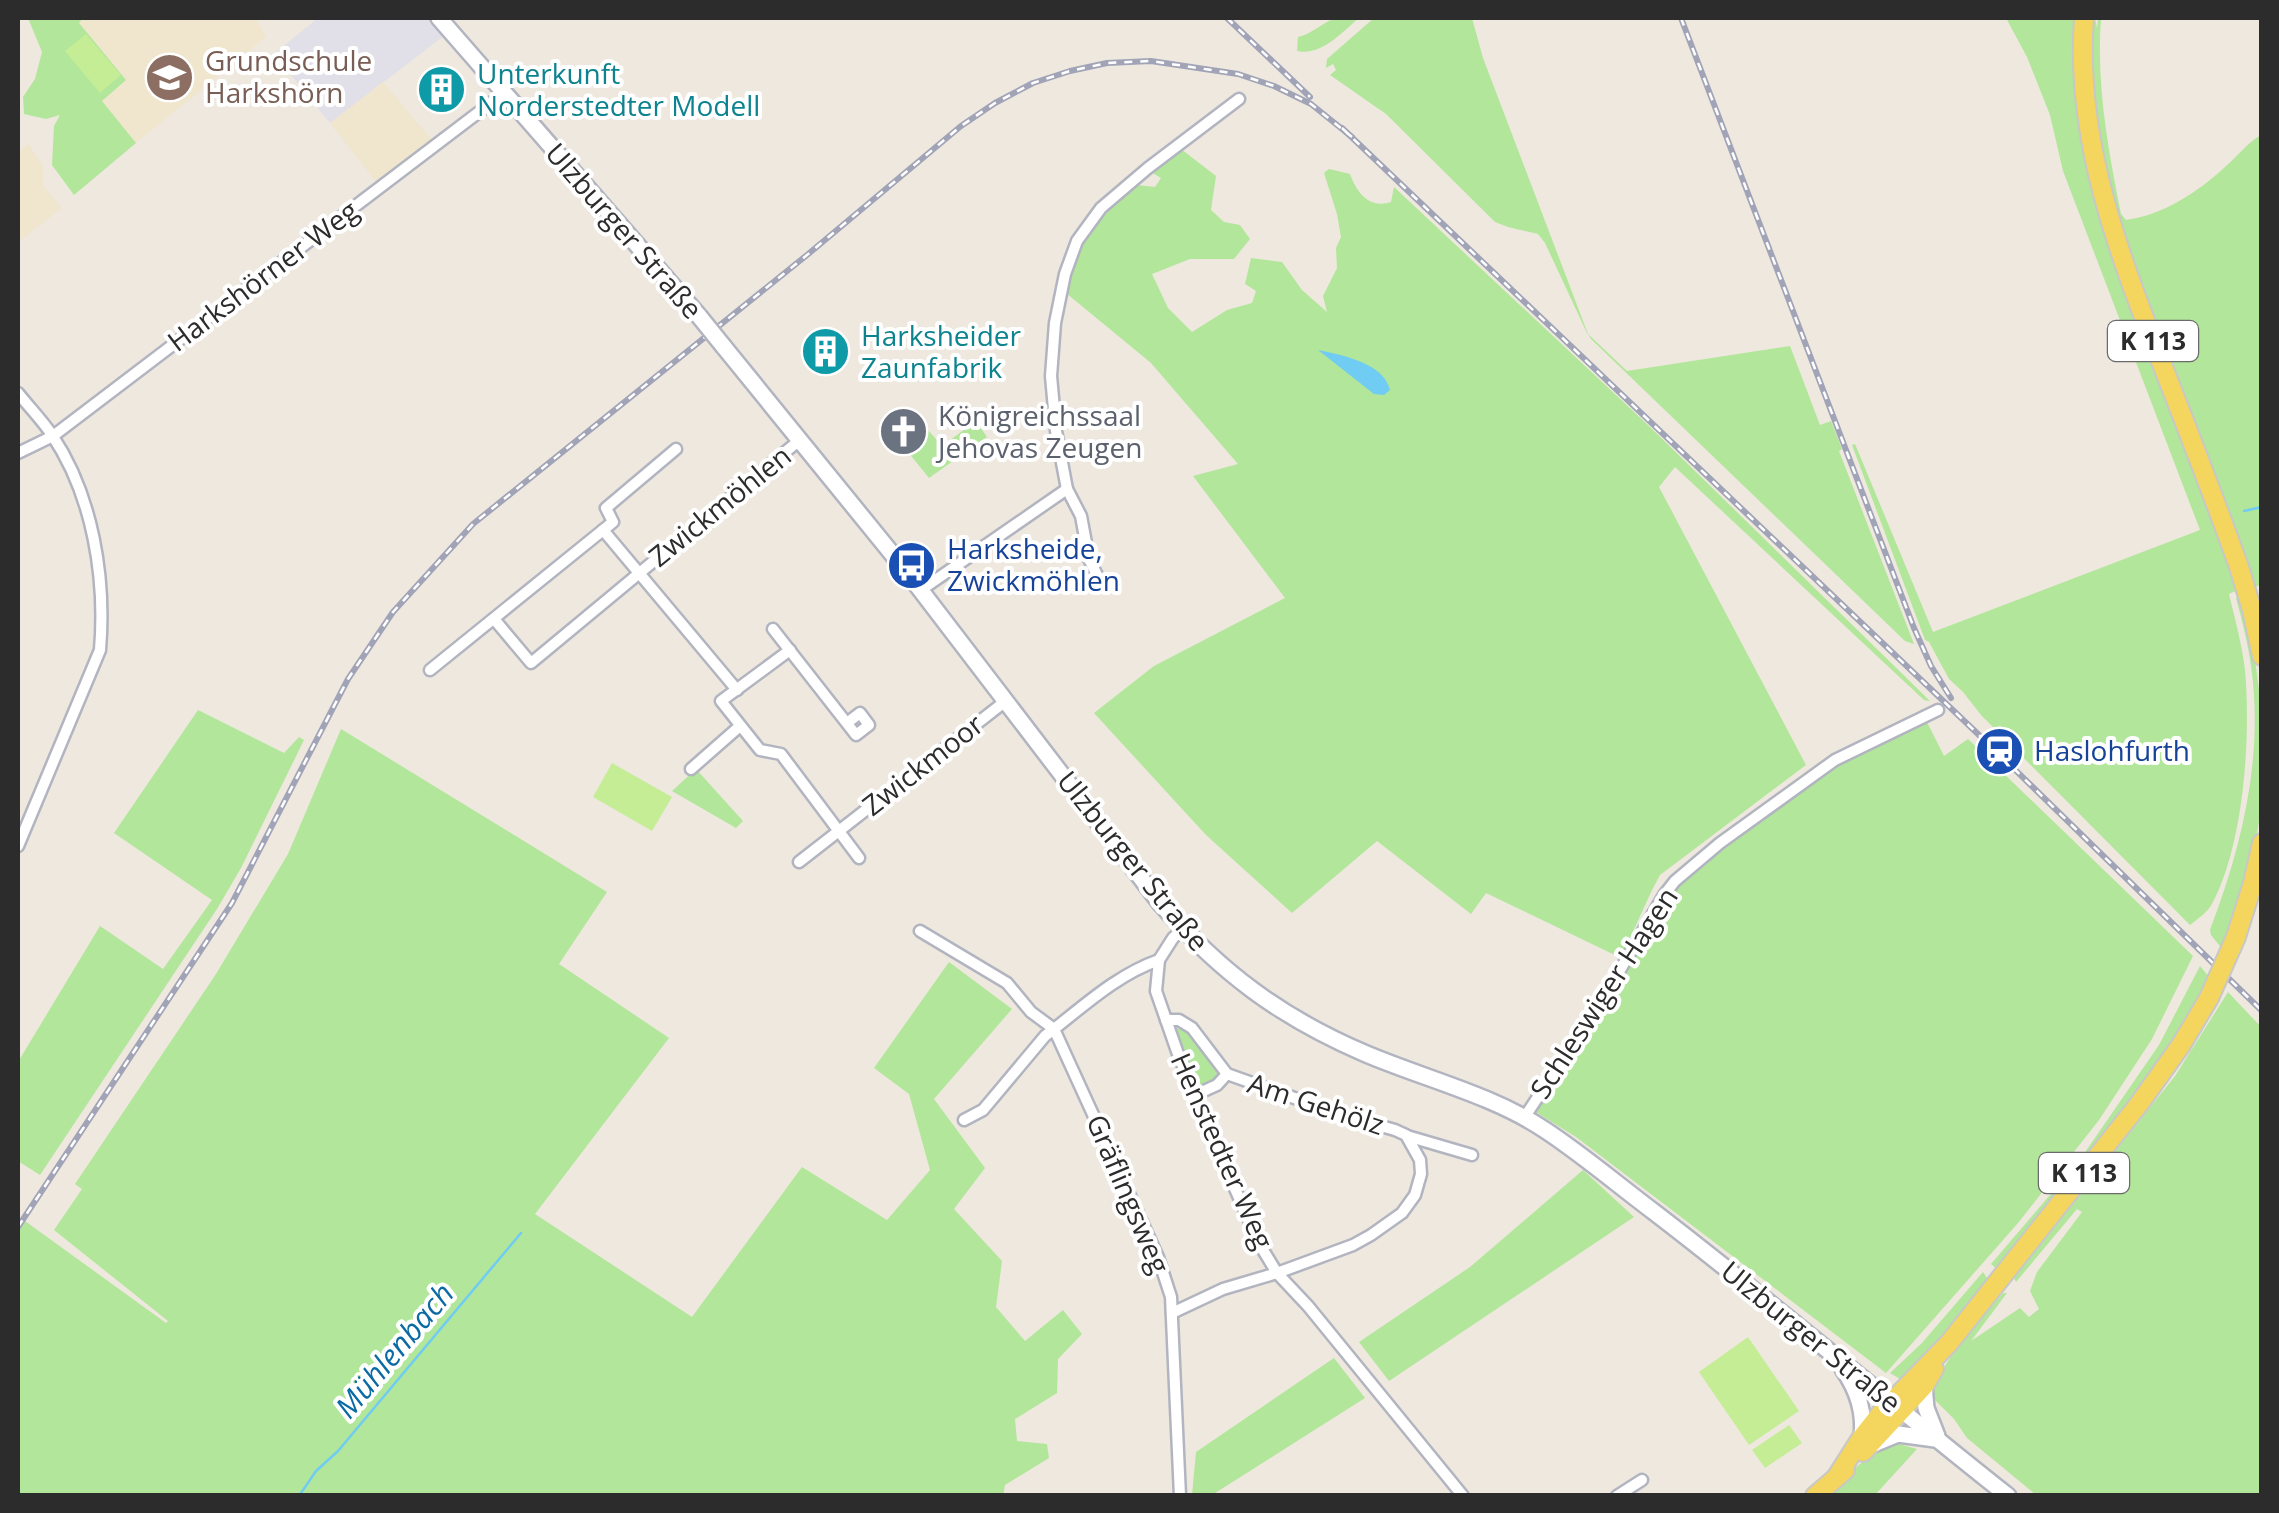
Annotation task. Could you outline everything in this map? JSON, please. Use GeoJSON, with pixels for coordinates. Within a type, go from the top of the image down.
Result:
{"type":"FeatureCollection","features":[{"type":"Feature","properties":{"kind":"main road","name":"Ulzburger Straße"},"geometry":{"type":"LineString","coordinates":[[439,18],[801,439],[1150,890],[1183,930],[1235,979],[1309,1028],[1364,1054],[1468,1093],[1546,1130],[1724,1266],[2008,1496]]}},
{"type":"Feature","properties":{"kind":"main road","name":"K 113"},"geometry":{"type":"LineString","coordinates":[[2084,18],[2082,69],[2087,118],[2103,199],[2124,266],[2239,568],[2262,656]]}},
{"type":"Feature","properties":{"kind":"main road","name":"K 113"},"geometry":{"type":"LineString","coordinates":[[1897,1406],[2181,1046],[2209,998],[2236,937],[2262,842]]}},
{"type":"Feature","properties":{"kind":"main road","name":"K 113"},"geometry":{"type":"LineString","coordinates":[[1897,1406],[1924,1386],[1949,1342]]}},
{"type":"Feature","properties":{"kind":"main road"},"geometry":{"type":"LineString","coordinates":[[1831,1354],[1850,1378],[1867,1441]]}},
{"type":"Feature","properties":{"kind":"main road"},"geometry":{"type":"LineString","coordinates":[[1924,1386],[1927,1414],[1939,1440]]}},
{"type":"Feature","properties":{"kind":"main road"},"geometry":{"type":"LineString","coordinates":[[1815,1496],[1836,1478],[1897,1406]]}},
{"type":"Feature","properties":{"kind":"main road"},"geometry":{"type":"LineString","coordinates":[[1867,1441],[1898,1434],[1939,1440]]}},
{"type":"Feature","properties":{"kind":"street","name":"Harkshörner Weg"},"geometry":{"type":"LineString","coordinates":[[18,452],[53,436],[504,93]]}},
{"type":"Feature","properties":{"kind":"street"},"geometry":{"type":"LineString","coordinates":[[1100,583],[1089,559],[1081,516],[1068,489],[1056,431],[1051,376],[1064,274],[1077,241],[1101,208],[1239,100]]}},
{"type":"Feature","properties":{"kind":"street"},"geometry":{"type":"LineString","coordinates":[[18,393],[53,436],[83,496],[96,550],[102,624],[100,650],[18,846]]}},
{"type":"Feature","properties":{"kind":"street","name":"Zwickmöhlen"},"geometry":{"type":"LineString","coordinates":[[494,619],[531,663],[801,439]]}},
{"type":"Feature","properties":{"kind":"street","name":"Zwickmöhlen"},"geometry":{"type":"LineString","coordinates":[[430,670],[613,522],[606,508],[676,449]]}},
{"type":"Feature","properties":{"kind":"street"},"geometry":{"type":"LineString","coordinates":[[921,590],[1068,489]]}},
{"type":"Feature","properties":{"kind":"street","name":"Zwickmöhlen"},"geometry":{"type":"LineString","coordinates":[[603,530],[638,573]]}},
{"type":"Feature","properties":{"kind":"street"},"geometry":{"type":"LineString","coordinates":[[638,573],[737,690]]}},
{"type":"Feature","properties":{"kind":"street"},"geometry":{"type":"LineString","coordinates":[[773,629],[847,723]]}},
{"type":"Feature","properties":{"kind":"street"},"geometry":{"type":"LineString","coordinates":[[790,650],[722,701],[760,750],[781,754],[839,831]]}},
{"type":"Feature","properties":{"kind":"street","name":"Zwickmoor"},"geometry":{"type":"LineString","coordinates":[[800,862],[1006,700]]}},
{"type":"Feature","properties":{"kind":"street","name":"Schleswiger Hagen"},"geometry":{"type":"LineString","coordinates":[[1524,1118],[1675,880],[1835,760],[1938,710]]}},
{"type":"Feature","properties":{"kind":"street"},"geometry":{"type":"LineString","coordinates":[[690,769],[740,726]]}},
{"type":"Feature","properties":{"kind":"street","name":"Zwickmoor"},"geometry":{"type":"LineString","coordinates":[[839,831],[859,858]]}},
{"type":"Feature","properties":{"kind":"street"},"geometry":{"type":"LineString","coordinates":[[964,1120],[983,1110],[1045,1036],[1112,984],[1159,960],[1183,930]]}},
{"type":"Feature","properties":{"kind":"street"},"geometry":{"type":"LineString","coordinates":[[920,931],[1007,984],[1031,1012],[1054,1029]]}},
{"type":"Feature","properties":{"kind":"street","name":"Henstedter Weg"},"geometry":{"type":"LineString","coordinates":[[1159,960],[1156,991],[1166,1020],[1260,1245],[1278,1274],[1462,1496]]}},
{"type":"Feature","properties":{"kind":"street","name":"Am Gehölz"},"geometry":{"type":"LineString","coordinates":[[1166,1020],[1179,1020],[1192,1028],[1226,1074],[1472,1155]]}},
{"type":"Feature","properties":{"kind":"street","name":"Gräflingsweg"},"geometry":{"type":"LineString","coordinates":[[1054,1029],[1158,1257],[1171,1297],[1180,1496]]}},
{"type":"Feature","properties":{"kind":"street","name":"Am Gehölz"},"geometry":{"type":"LineString","coordinates":[[1195,1094],[1217,1086],[1226,1074]]}},
{"type":"Feature","properties":{"kind":"street","name":"Am Gehölz"},"geometry":{"type":"LineString","coordinates":[[1406,1135],[1420,1160]]}},
{"type":"Feature","properties":{"kind":"street"},"geometry":{"type":"LineString","coordinates":[[1172,1313],[1224,1289],[1278,1274],[1370,1236],[1402,1213],[1419,1186],[1420,1160],[1437,1144]]}},
{"type":"Feature","properties":{"kind":"street"},"geometry":{"type":"LineString","coordinates":[[1617,1496],[1642,1480]]}},
{"type":"Feature","properties":{"kind":"shaded area","name":"Grundschule Harkshörn"},"geometry":{"type":"Polygon","coordinates":[[[84,18],[255,18],[266,37],[136,143],[102,101],[126,80],[78,22],[84,18]]]}},
{"type":"Feature","properties":{"kind":"shaded area"},"geometry":{"type":"Polygon","coordinates":[[[318,18],[430,18],[445,35],[330,123],[274,54],[318,18]]]}},
{"type":"Feature","properties":{"kind":"shaded area"},"geometry":{"type":"Polygon","coordinates":[[[383,82],[433,141],[377,183],[330,123],[383,82]]]}},
{"type":"Feature","properties":{"kind":"shaded area"},"geometry":{"type":"Polygon","coordinates":[[[28,144],[43,165],[43,185],[62,208],[21,240],[18,153],[28,144]]]}},
{"type":"Feature","properties":{"kind":"green space"},"geometry":{"type":"Polygon","coordinates":[[[28,18],[83,18],[79,23],[126,80],[102,101],[136,143],[74,195],[52,165],[54,126],[60,115],[46,119],[24,114],[23,97],[35,79],[42,52],[28,18]]]}},
{"type":"Feature","properties":{"kind":"green space"},"geometry":{"type":"Polygon","coordinates":[[[1335,18],[1359,18],[1323,47],[1297,51],[1298,37],[1335,18]]]}},
{"type":"Feature","properties":{"kind":"green space"},"geometry":{"type":"Polygon","coordinates":[[[1374,18],[1472,18],[1483,58],[1588,334],[1627,371],[1790,346],[1820,425],[1831,421],[1914,644],[1905,641],[1591,339],[1587,333],[1545,243],[1538,234],[1495,222],[1386,114],[1330,75],[1336,70],[1333,64],[1326,68],[1327,59],[1374,18]]]}},
{"type":"Feature","properties":{"kind":"green space"},"geometry":{"type":"Polygon","coordinates":[[[2006,18],[2079,18],[2081,119],[2240,589],[2229,594],[2247,697],[2243,790],[2223,879],[2212,904],[2190,925],[1949,679],[1925,640],[1852,445],[1855,444],[1933,632],[2200,530],[2063,171],[2050,115],[2027,57],[2006,18]]]}},
{"type":"Feature","properties":{"kind":"green space"},"geometry":{"type":"Polygon","coordinates":[[[2095,18],[2097,28],[2101,18],[2100,67],[2108,141],[2121,214],[2126,220],[2166,208],[2192,193],[2261,135],[2261,585],[2253,587],[2112,211],[2094,130],[2090,23],[2095,18]]]}},
{"type":"Feature","properties":{"kind":"green space"},"geometry":{"type":"Polygon","coordinates":[[[86,34],[121,75],[100,93],[65,51],[86,34]]]}},
{"type":"Feature","properties":{"kind":"green space"},"geometry":{"type":"Polygon","coordinates":[[[1181,149],[1216,176],[1211,210],[1224,222],[1240,225],[1250,239],[1234,259],[1190,259],[1152,274],[1168,308],[1192,332],[1227,310],[1252,303],[1256,291],[1245,284],[1251,258],[1282,262],[1302,290],[1327,312],[1323,296],[1337,268],[1336,248],[1341,237],[1324,173],[1329,169],[1350,174],[1360,193],[1376,203],[1391,202],[1394,187],[1649,426],[1930,701],[1924,700],[1675,467],[1659,487],[1806,765],[1660,875],[1621,958],[1486,893],[1471,914],[1377,841],[1292,913],[1206,835],[1094,713],[1154,666],[1285,598],[1193,476],[1238,464],[1151,363],[1066,293],[1076,259],[1100,220],[1137,185],[1155,187],[1161,178],[1151,172],[1181,149]]]}},
{"type":"Feature","properties":{"kind":"green space"},"geometry":{"type":"Polygon","coordinates":[[[976,421],[987,437],[929,478],[904,447],[928,430],[942,446],[976,421]]]}},
{"type":"Feature","properties":{"kind":"green space"},"geometry":{"type":"Polygon","coordinates":[[[2240,597],[2251,629],[2261,705],[2261,809],[2249,883],[2223,950],[2210,930],[2240,833],[2255,733],[2251,666],[2236,598],[2240,597]]]}},
{"type":"Feature","properties":{"kind":"green space"},"geometry":{"type":"Polygon","coordinates":[[[198,710],[284,753],[299,737],[304,740],[217,909],[40,1175],[18,1161],[18,1062],[100,926],[163,969],[212,900],[114,833],[198,710]]]}},
{"type":"Feature","properties":{"kind":"green space"},"geometry":{"type":"Polygon","coordinates":[[[1927,722],[1944,756],[1968,739],[2193,956],[2152,1039],[2099,1120],[2018,1223],[1886,1373],[1576,1137],[1531,1109],[1676,882],[1837,762],[1927,722]]]}},
{"type":"Feature","properties":{"kind":"green space"},"geometry":{"type":"Polygon","coordinates":[[[341,729],[607,892],[559,964],[669,1038],[535,1214],[692,1317],[802,1167],[887,1220],[930,1170],[909,1094],[874,1068],[949,962],[1012,1009],[934,1099],[985,1168],[954,1209],[1002,1261],[996,1307],[1025,1341],[1063,1310],[1082,1334],[1058,1359],[1057,1393],[1015,1419],[1017,1441],[1047,1444],[1049,1458],[1005,1485],[1003,1496],[18,1495],[18,1216],[168,1321],[54,1230],[82,1189],[75,1184],[216,974],[288,854],[341,729]]]}},
{"type":"Feature","properties":{"kind":"green space"},"geometry":{"type":"Polygon","coordinates":[[[612,763],[672,797],[652,831],[593,797],[612,763]]]}},
{"type":"Feature","properties":{"kind":"green space"},"geometry":{"type":"Polygon","coordinates":[[[696,769],[743,821],[736,828],[672,791],[696,769]]]}},
{"type":"Feature","properties":{"kind":"green space"},"geometry":{"type":"Polygon","coordinates":[[[2200,966],[2210,978],[2168,1054],[1998,1270],[1991,1264],[2079,1161],[2159,1045],[2200,966]]]}},
{"type":"Feature","properties":{"kind":"green space"},"geometry":{"type":"Polygon","coordinates":[[[2228,992],[2261,1027],[2261,1495],[2036,1495],[1967,1438],[1931,1396],[1952,1354],[2003,1293],[2007,1293],[1971,1341],[2020,1308],[2029,1317],[2039,1309],[2030,1291],[2037,1272],[2082,1212],[2077,1209],[2016,1282],[2014,1278],[2175,1076],[2228,992]]]}},
{"type":"Feature","properties":{"kind":"green space"},"geometry":{"type":"Polygon","coordinates":[[[1180,1027],[1190,1033],[1218,1069],[1215,1081],[1199,1086],[1195,1081],[1176,1030],[1180,1027]]]}},
{"type":"Feature","properties":{"kind":"green space"},"geometry":{"type":"Polygon","coordinates":[[[1583,1170],[1634,1217],[1389,1381],[1359,1342],[1470,1267],[1583,1170]]]}},
{"type":"Feature","properties":{"kind":"green space"},"geometry":{"type":"Polygon","coordinates":[[[1983,1272],[1989,1281],[1934,1347],[1900,1379],[1890,1373],[1922,1343],[1983,1272]]]}},
{"type":"Feature","properties":{"kind":"green space"},"geometry":{"type":"Polygon","coordinates":[[[1748,1337],[1799,1411],[1749,1445],[1699,1372],[1748,1337]]]}},
{"type":"Feature","properties":{"kind":"green space"},"geometry":{"type":"Polygon","coordinates":[[[1334,1358],[1365,1398],[1212,1495],[1192,1495],[1196,1452],[1334,1358]]]}},
{"type":"Feature","properties":{"kind":"green space"},"geometry":{"type":"Polygon","coordinates":[[[1789,1425],[1802,1443],[1765,1468],[1752,1450],[1789,1425]]]}},
{"type":"Feature","properties":{"kind":"green space"},"geometry":{"type":"Polygon","coordinates":[[[1895,1443],[1917,1449],[1875,1495],[1823,1496],[1882,1445],[1895,1443]]]}},
{"type":"Feature","properties":{"kind":"water"},"geometry":{"type":"Polygon","coordinates":[[[1318,350],[1371,367],[1380,373],[1390,390],[1384,395],[1374,394],[1318,350]]]}},
{"type":"Feature","properties":{"kind":"waterway"},"geometry":{"type":"LineString","coordinates":[[2244,511],[2262,507]]}},
{"type":"Feature","properties":{"kind":"waterway","name":"Mühlenbach"},"geometry":{"type":"LineString","coordinates":[[299,1496],[316,1471],[338,1451],[521,1233]]}},
{"type":"Feature","properties":{"kind":"railway"},"geometry":{"type":"LineString","coordinates":[[1227,18],[1310,97]]}},
{"type":"Feature","properties":{"kind":"railway"},"geometry":{"type":"LineString","coordinates":[[1681,18],[1914,628],[1951,698]]}},
{"type":"Feature","properties":{"kind":"railway"},"geometry":{"type":"LineString","coordinates":[[18,1227],[232,903],[348,679],[393,612],[473,524],[961,126],[1033,83],[1107,63],[1151,61],[1238,74],[1311,104],[1352,137]]}},
{"type":"Feature","properties":{"kind":"railway"},"geometry":{"type":"LineString","coordinates":[[1342,128],[2000,755],[2262,1011]]}},
{"type":"Feature","properties":{"kind":"place","name":"Grundschule Harkshörn"},"geometry":{"type":"Point","coordinates":[170,77]}},
{"type":"Feature","properties":{"kind":"place","name":"Unterkunft Norderstedter Modell"},"geometry":{"type":"Point","coordinates":[442,90]}},
{"type":"Feature","properties":{"kind":"place","name":"Harksheider Zaunfabrik"},"geometry":{"type":"Point","coordinates":[826,352]}},
{"type":"Feature","properties":{"kind":"place","name":"Königreichssaal Jehovas Zeugen"},"geometry":{"type":"Point","coordinates":[903,432]}},
{"type":"Feature","properties":{"kind":"place","name":"Harksheide, Zwickmöhlen"},"geometry":{"type":"Point","coordinates":[912,565]}},
{"type":"Feature","properties":{"kind":"place","name":"Haslohfurth"},"geometry":{"type":"Point","coordinates":[1999,751]}}]}
